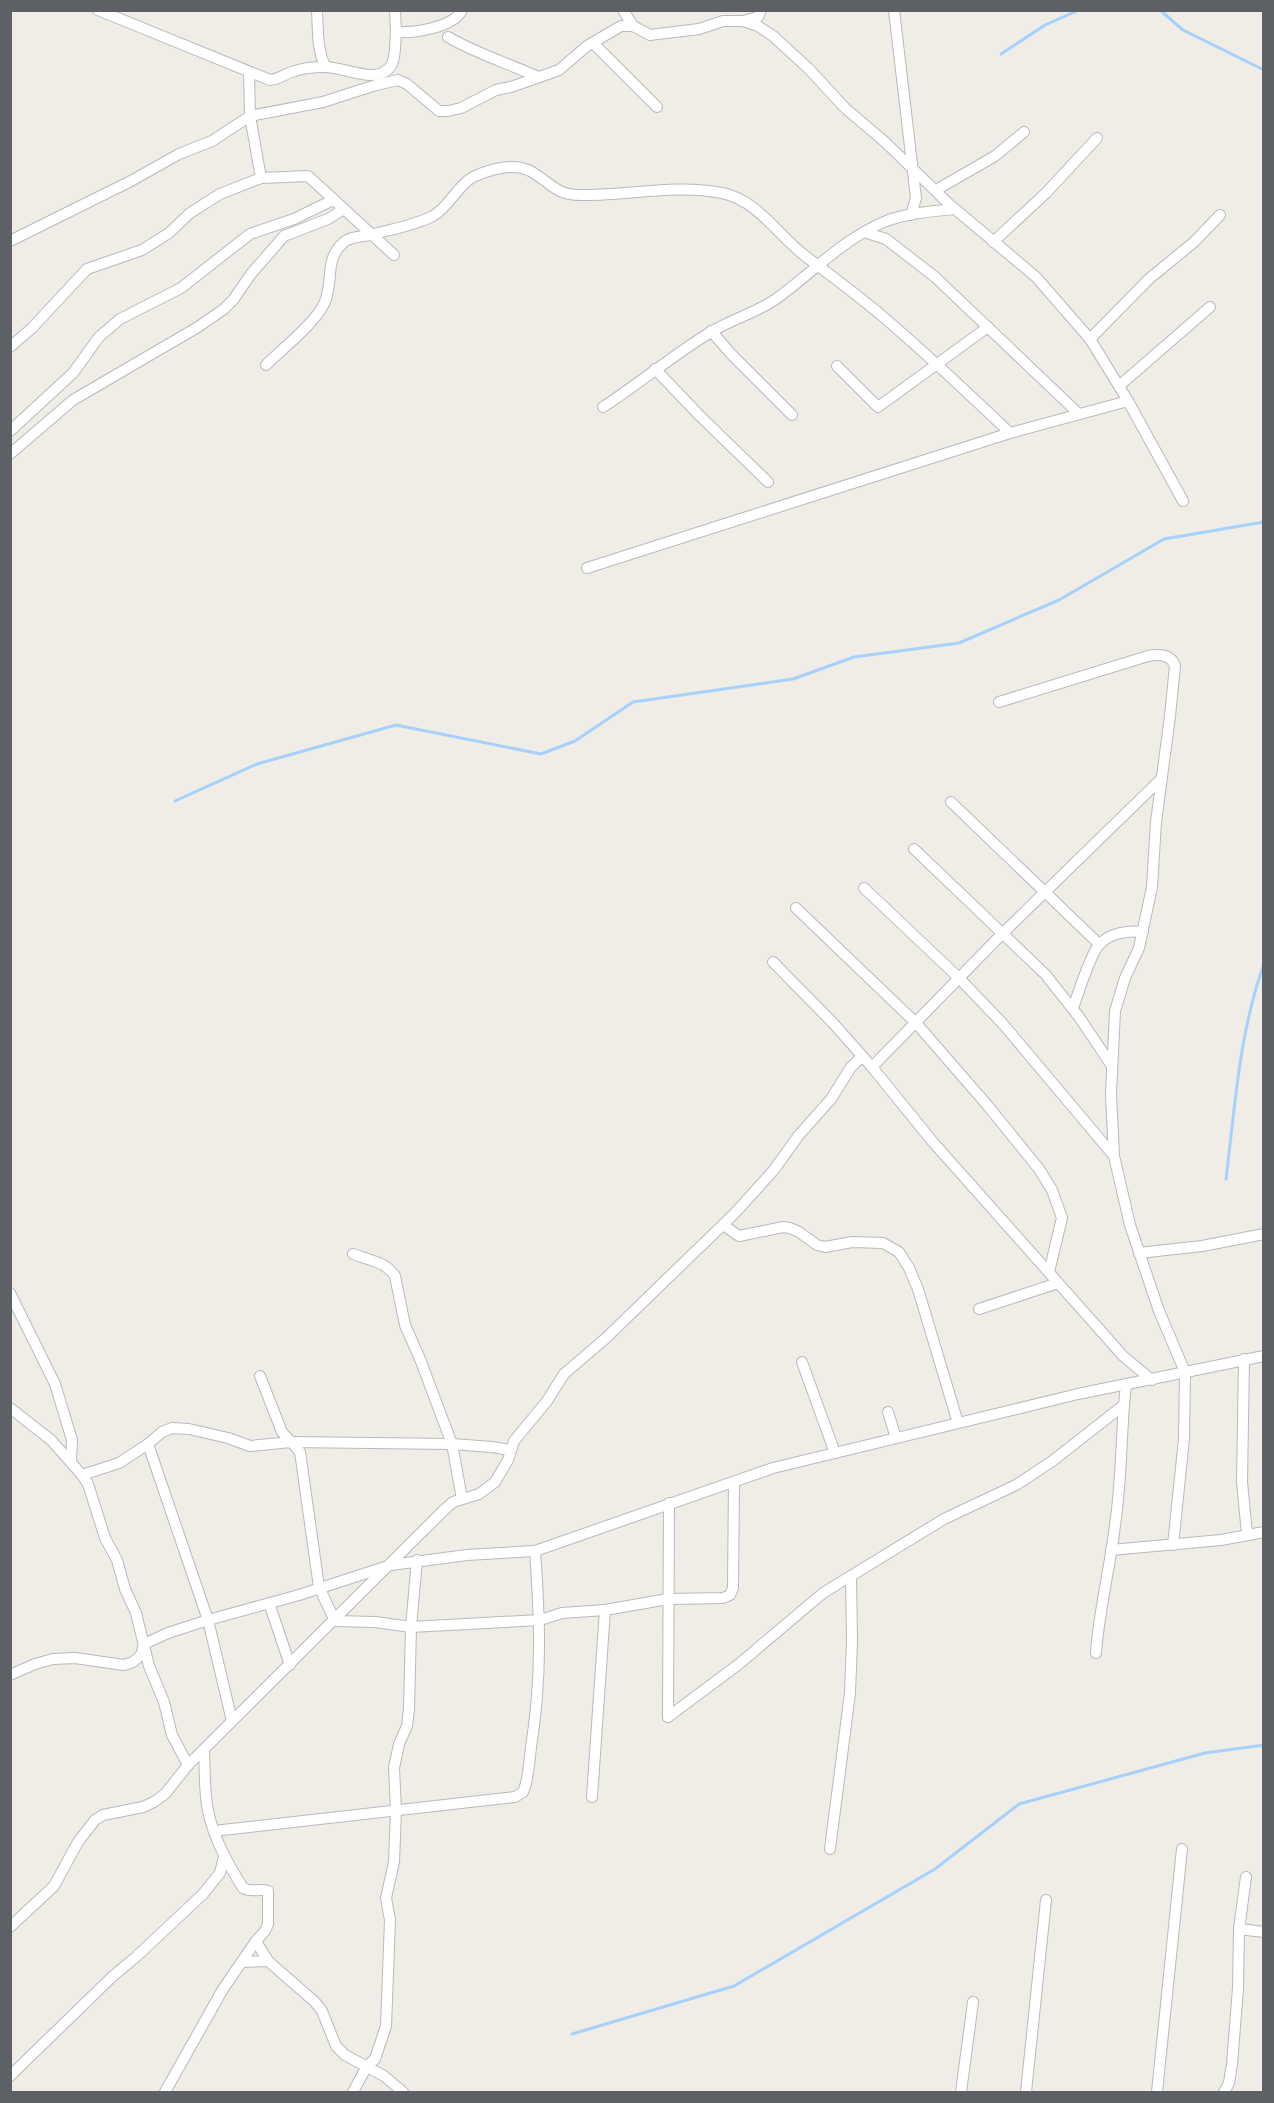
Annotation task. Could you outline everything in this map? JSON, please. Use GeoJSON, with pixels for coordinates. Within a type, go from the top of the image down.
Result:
{"type":"FeatureCollection","features":[{"type":"Feature","properties":{"kind":"street"},"geometry":{"type":"LineString","coordinates":[[98,10],[270,80],[293,71],[325,66],[367,75],[385,72],[392,63],[396,32],[394,10]]}},
{"type":"Feature","properties":{"kind":"street"},"geometry":{"type":"LineString","coordinates":[[317,10],[318,35],[325,66]]}},
{"type":"Feature","properties":{"kind":"street"},"geometry":{"type":"LineString","coordinates":[[396,32],[426,30],[458,17],[462,10]]}},
{"type":"Feature","properties":{"kind":"street"},"geometry":{"type":"LineString","coordinates":[[623,10],[633,26]]}},
{"type":"Feature","properties":{"kind":"street"},"geometry":{"type":"LineString","coordinates":[[10,241],[131,181],[179,154],[212,141],[250,116],[323,102],[398,80],[407,84],[440,111],[448,111],[461,108],[496,90],[559,70],[573,57],[621,26],[633,26],[650,35],[699,29],[723,21],[743,21],[758,17],[761,10]]}},
{"type":"Feature","properties":{"kind":"street"},"geometry":{"type":"LineString","coordinates":[[894,10],[916,198],[911,215]]}},
{"type":"Feature","properties":{"kind":"street"},"geometry":{"type":"LineString","coordinates":[[743,21],[758,26],[773,36],[845,108],[993,242],[1036,277],[1090,339],[1184,501]]}},
{"type":"Feature","properties":{"kind":"street"},"geometry":{"type":"LineString","coordinates":[[448,37],[468,50],[494,57],[504,64],[512,65],[538,77]]}},
{"type":"Feature","properties":{"kind":"street"},"geometry":{"type":"LineString","coordinates":[[594,44],[657,107]]}},
{"type":"Feature","properties":{"kind":"street"},"geometry":{"type":"LineString","coordinates":[[249,72],[250,116],[261,178]]}},
{"type":"Feature","properties":{"kind":"street"},"geometry":{"type":"LineString","coordinates":[[936,190],[995,156],[1024,132]]}},
{"type":"Feature","properties":{"kind":"street"},"geometry":{"type":"LineString","coordinates":[[993,242],[1046,193],[1097,138]]}},
{"type":"Feature","properties":{"kind":"street"},"geometry":{"type":"LineString","coordinates":[[266,365],[320,311],[326,298],[330,268],[337,249],[346,240],[371,235],[433,216],[470,179],[506,167],[516,167],[530,171],[554,189],[566,194],[662,190],[723,193],[739,199],[765,217],[802,253],[880,314],[1010,433]]}},
{"type":"Feature","properties":{"kind":"street"},"geometry":{"type":"LineString","coordinates":[[10,347],[32,328],[87,269],[142,249],[169,233],[198,208],[220,194],[261,178],[308,176],[394,255]]}},
{"type":"Feature","properties":{"kind":"street"},"geometry":{"type":"LineString","coordinates":[[10,431],[73,373],[99,338],[120,319],[181,288],[250,234],[294,219],[333,200]]}},
{"type":"Feature","properties":{"kind":"street"},"geometry":{"type":"LineString","coordinates":[[10,454],[73,400],[198,327],[224,309],[284,236],[332,217],[344,209]]}},
{"type":"Feature","properties":{"kind":"street"},"geometry":{"type":"LineString","coordinates":[[603,407],[711,331],[777,298],[864,232],[885,221],[956,209]]}},
{"type":"Feature","properties":{"kind":"street"},"geometry":{"type":"LineString","coordinates":[[1090,339],[1149,279],[1194,242],[1220,215]]}},
{"type":"Feature","properties":{"kind":"street"},"geometry":{"type":"LineString","coordinates":[[864,232],[886,239],[935,277],[1079,414]]}},
{"type":"Feature","properties":{"kind":"street"},"geometry":{"type":"LineString","coordinates":[[1119,387],[1210,307]]}},
{"type":"Feature","properties":{"kind":"street"},"geometry":{"type":"LineString","coordinates":[[837,366],[878,407],[988,327]]}},
{"type":"Feature","properties":{"kind":"street"},"geometry":{"type":"LineString","coordinates":[[711,331],[792,415]]}},
{"type":"Feature","properties":{"kind":"street"},"geometry":{"type":"LineString","coordinates":[[655,369],[768,482]]}},
{"type":"Feature","properties":{"kind":"street"},"geometry":{"type":"LineString","coordinates":[[587,568],[1010,433],[1128,401]]}},
{"type":"Feature","properties":{"kind":"street"},"geometry":{"type":"LineString","coordinates":[[999,702],[1148,656],[1158,654],[1169,657],[1175,666],[1156,822],[1152,887],[1139,948],[1125,978],[1115,1011],[1112,1066],[1114,1156],[1130,1225],[1159,1311],[1185,1372],[1184,1439],[1173,1545]]}},
{"type":"Feature","properties":{"kind":"street"},"geometry":{"type":"LineString","coordinates":[[872,1067],[1044,893],[1161,779]]}},
{"type":"Feature","properties":{"kind":"street"},"geometry":{"type":"LineString","coordinates":[[951,802],[1099,944]]}},
{"type":"Feature","properties":{"kind":"street"},"geometry":{"type":"LineString","coordinates":[[914,849],[1045,974],[1073,1008],[1112,1066]]}},
{"type":"Feature","properties":{"kind":"street"},"geometry":{"type":"LineString","coordinates":[[864,888],[959,978],[1003,1024],[1114,1156]]}},
{"type":"Feature","properties":{"kind":"street"},"geometry":{"type":"LineString","coordinates":[[796,908],[916,1023],[1039,1169],[1052,1191],[1062,1218],[1049,1272]]}},
{"type":"Feature","properties":{"kind":"street"},"geometry":{"type":"LineString","coordinates":[[1073,1008],[1099,944],[1115,934],[1143,932]]}},
{"type":"Feature","properties":{"kind":"street"},"geometry":{"type":"LineString","coordinates":[[773,962],[872,1067],[932,1141],[1123,1356],[1152,1380]]}},
{"type":"Feature","properties":{"kind":"street"},"geometry":{"type":"LineString","coordinates":[[10,1927],[54,1886],[78,1842],[95,1820],[103,1815],[143,1807],[165,1794],[188,1765],[444,1510],[453,1502],[479,1494],[495,1482],[508,1460],[514,1441],[548,1401],[564,1374],[606,1338],[723,1225],[773,1171],[799,1135],[831,1100],[848,1072],[862,1057]]}},
{"type":"Feature","properties":{"kind":"street"},"geometry":{"type":"LineString","coordinates":[[723,1225],[739,1236],[783,1227],[790,1228],[817,1245],[825,1247],[852,1242],[883,1244],[899,1252],[918,1289],[958,1423]]}},
{"type":"Feature","properties":{"kind":"street"},"geometry":{"type":"LineString","coordinates":[[1139,1253],[1202,1246],[1263,1234]]}},
{"type":"Feature","properties":{"kind":"street"},"geometry":{"type":"LineString","coordinates":[[353,1254],[383,1264],[395,1276],[405,1325],[452,1444],[462,1499]]}},
{"type":"Feature","properties":{"kind":"street"},"geometry":{"type":"LineString","coordinates":[[979,1309],[1058,1283]]}},
{"type":"Feature","properties":{"kind":"street"},"geometry":{"type":"LineString","coordinates":[[10,1293],[55,1384],[72,1440],[71,1461]]}},
{"type":"Feature","properties":{"kind":"street"},"geometry":{"type":"LineString","coordinates":[[144,1644],[168,1633],[208,1620],[299,1595],[391,1565],[417,1560],[535,1551],[773,1468],[958,1423],[1263,1356]]}},
{"type":"Feature","properties":{"kind":"street"},"geometry":{"type":"LineString","coordinates":[[1244,1359],[1242,1482],[1247,1534]]}},
{"type":"Feature","properties":{"kind":"street"},"geometry":{"type":"LineString","coordinates":[[802,1362],[835,1453]]}},
{"type":"Feature","properties":{"kind":"street"},"geometry":{"type":"LineString","coordinates":[[260,1376],[282,1432],[300,1452],[302,1458],[319,1587],[335,1621]]}},
{"type":"Feature","properties":{"kind":"street"},"geometry":{"type":"LineString","coordinates":[[1096,1653],[1099,1617],[1106,1589],[1115,1526],[1126,1385]]}},
{"type":"Feature","properties":{"kind":"street"},"geometry":{"type":"LineString","coordinates":[[669,1503],[668,1717],[739,1664],[823,1593],[944,1519],[1016,1485],[1051,1462],[1124,1406]]}},
{"type":"Feature","properties":{"kind":"street"},"geometry":{"type":"LineString","coordinates":[[10,1408],[51,1440],[82,1475],[93,1498],[105,1538],[117,1560],[149,1666],[164,1702],[172,1735],[188,1765]]}},
{"type":"Feature","properties":{"kind":"street"},"geometry":{"type":"LineString","coordinates":[[888,1412],[896,1438]]}},
{"type":"Feature","properties":{"kind":"street"},"geometry":{"type":"LineString","coordinates":[[82,1475],[119,1463],[162,1432],[172,1428],[189,1429],[228,1438],[250,1446],[291,1442],[452,1444],[510,1450]]}},
{"type":"Feature","properties":{"kind":"street"},"geometry":{"type":"LineString","coordinates":[[148,1444],[208,1620],[232,1721]]}},
{"type":"Feature","properties":{"kind":"street"},"geometry":{"type":"LineString","coordinates":[[335,1621],[375,1622],[411,1628],[540,1620],[562,1612],[604,1610],[668,1599],[723,1598],[730,1595],[733,1588],[734,1482]]}},
{"type":"Feature","properties":{"kind":"street"},"geometry":{"type":"LineString","coordinates":[[1111,1550],[1221,1540],[1263,1532]]}},
{"type":"Feature","properties":{"kind":"street"},"geometry":{"type":"LineString","coordinates":[[214,1831],[515,1797],[523,1792],[536,1708],[540,1659],[540,1620],[535,1551]]}},
{"type":"Feature","properties":{"kind":"street"},"geometry":{"type":"LineString","coordinates":[[352,2092],[367,2066],[375,2059],[386,2026],[390,1920],[386,1898],[393,1862],[396,1810],[394,1768],[399,1744],[407,1726],[409,1709],[411,1628],[417,1560]]}},
{"type":"Feature","properties":{"kind":"street"},"geometry":{"type":"LineString","coordinates":[[831,1849],[850,1693],[851,1576]]}},
{"type":"Feature","properties":{"kind":"street"},"geometry":{"type":"LineString","coordinates":[[268,1603],[290,1665]]}},
{"type":"Feature","properties":{"kind":"street"},"geometry":{"type":"LineString","coordinates":[[592,1797],[604,1610]]}},
{"type":"Feature","properties":{"kind":"street"},"geometry":{"type":"LineString","coordinates":[[10,1675],[53,1659],[75,1658],[124,1665],[133,1662],[141,1655],[144,1644]]}},
{"type":"Feature","properties":{"kind":"street"},"geometry":{"type":"LineString","coordinates":[[165,2092],[223,1989],[268,1924],[268,1891],[248,1891],[243,1888],[224,1857],[214,1831],[208,1810],[204,1750]]}},
{"type":"Feature","properties":{"kind":"street"},"geometry":{"type":"LineString","coordinates":[[1157,2092],[1182,1849]]}},
{"type":"Feature","properties":{"kind":"street"},"geometry":{"type":"LineString","coordinates":[[10,2076],[113,1976],[203,1894],[220,1873],[224,1857]]}},
{"type":"Feature","properties":{"kind":"street"},"geometry":{"type":"LineString","coordinates":[[1224,2092],[1229,2083],[1232,2064],[1238,1988],[1239,1929],[1246,1877]]}},
{"type":"Feature","properties":{"kind":"street"},"geometry":{"type":"LineString","coordinates":[[1026,2092],[1046,1900]]}},
{"type":"Feature","properties":{"kind":"street"},"geometry":{"type":"LineString","coordinates":[[1239,1929],[1263,1932]]}},
{"type":"Feature","properties":{"kind":"street"},"geometry":{"type":"LineString","coordinates":[[256,1941],[268,1961],[315,2002],[322,2012],[336,2046],[345,2055],[384,2076],[403,2092]]}},
{"type":"Feature","properties":{"kind":"street"},"geometry":{"type":"LineString","coordinates":[[242,1962],[268,1961]]}},
{"type":"Feature","properties":{"kind":"street"},"geometry":{"type":"LineString","coordinates":[[961,2092],[973,2002]]}},
{"type":"Feature","properties":{"kind":"waterway"},"geometry":{"type":"LineString","coordinates":[[1001,54],[1045,25],[1079,10]]}},
{"type":"Feature","properties":{"kind":"waterway"},"geometry":{"type":"LineString","coordinates":[[1160,10],[1183,30],[1264,70]]}},
{"type":"Feature","properties":{"kind":"waterway"},"geometry":{"type":"LineString","coordinates":[[175,801],[257,764],[396,725],[541,754],[575,741],[633,702],[793,679],[854,657],[959,643],[1059,600],[1164,539],[1264,522]]}},
{"type":"Feature","properties":{"kind":"waterway"},"geometry":{"type":"LineString","coordinates":[[1226,1179],[1243,1043],[1264,964]]}},
{"type":"Feature","properties":{"kind":"waterway"},"geometry":{"type":"LineString","coordinates":[[572,2034],[734,1986],[935,1869],[1019,1804],[1205,1753],[1264,1745]]}}]}
